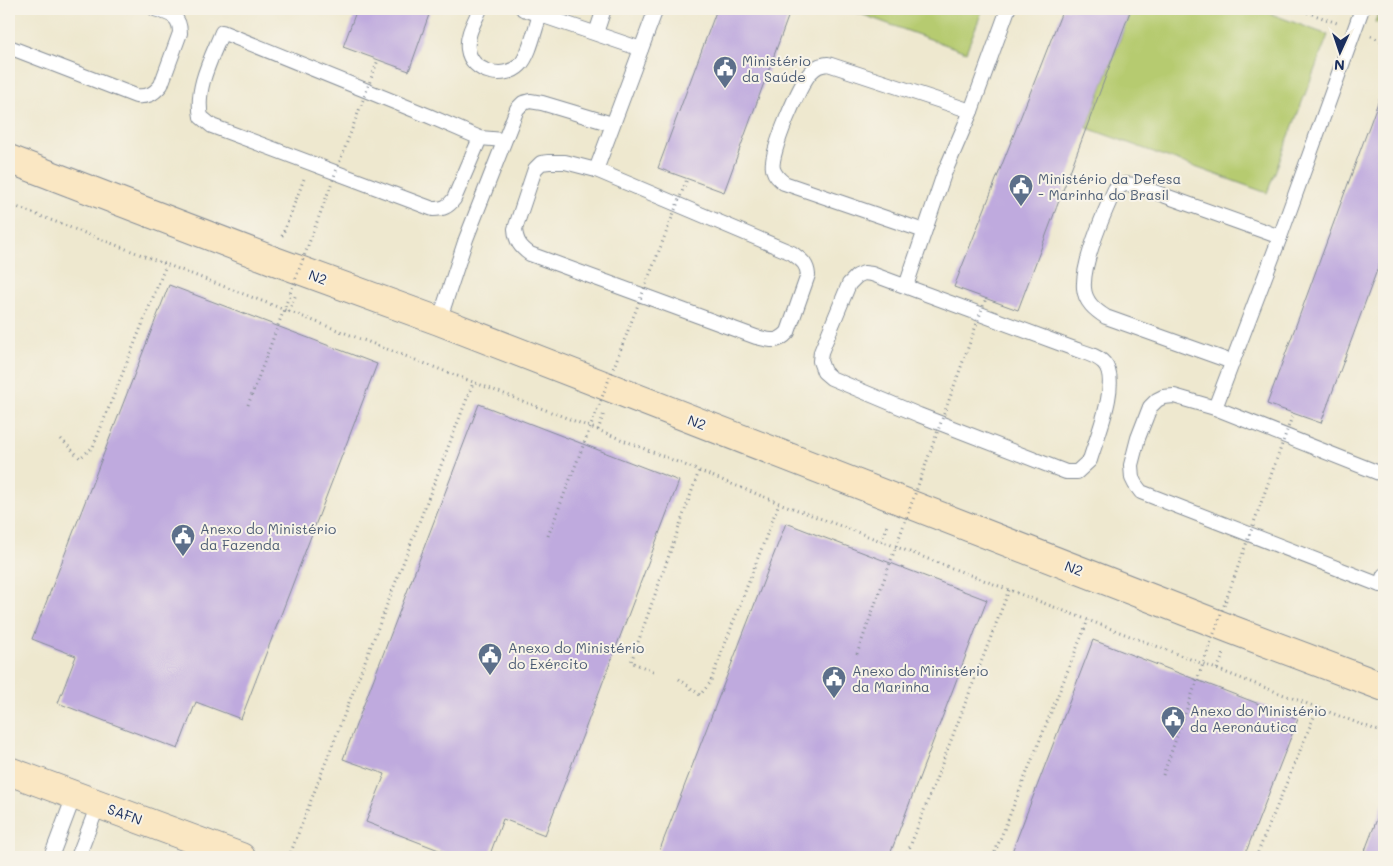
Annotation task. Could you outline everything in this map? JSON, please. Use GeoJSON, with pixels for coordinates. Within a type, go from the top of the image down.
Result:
{"type":"FeatureCollection","features":[{"type":"Feature","properties":{"kind":"main road","name":"N2"},"geometry":{"type":"LineString","coordinates":[[9,158],[272,260],[439,321],[1263,642],[1384,687]]}},
{"type":"Feature","properties":{"kind":"main road","name":"SAFN"},"geometry":{"type":"LineString","coordinates":[[9,771],[241,857]]}},
{"type":"Feature","properties":{"kind":"lane"},"geometry":{"type":"LineString","coordinates":[[9,47],[136,96],[145,96],[155,93],[161,86],[180,33],[180,24],[173,16],[155,9]]}},
{"type":"Feature","properties":{"kind":"lane"},"geometry":{"type":"LineString","coordinates":[[480,9],[470,32],[469,54],[473,61],[484,70],[499,74],[511,71],[524,59],[540,15]]}},
{"type":"Feature","properties":{"kind":"lane"},"geometry":{"type":"LineString","coordinates":[[523,9],[641,50]]}},
{"type":"Feature","properties":{"kind":"lane"},"geometry":{"type":"LineString","coordinates":[[596,33],[604,9]]}},
{"type":"Feature","properties":{"kind":"lane"},"geometry":{"type":"LineString","coordinates":[[596,170],[656,9]]}},
{"type":"Feature","properties":{"kind":"lane"},"geometry":{"type":"LineString","coordinates":[[906,286],[944,174],[970,112],[1008,9]]}},
{"type":"Feature","properties":{"kind":"lane"},"geometry":{"type":"LineString","coordinates":[[1215,408],[1280,238],[1362,9]]}},
{"type":"Feature","properties":{"kind":"lane"},"geometry":{"type":"LineString","coordinates":[[480,138],[449,206],[433,209],[212,126],[201,117],[198,99],[205,74],[222,32],[480,138],[504,140]]}},
{"type":"Feature","properties":{"kind":"lane"},"geometry":{"type":"LineString","coordinates":[[924,231],[784,183],[776,176],[772,167],[772,158],[788,116],[809,74],[818,65],[828,64],[970,112]]}},
{"type":"Feature","properties":{"kind":"lane"},"geometry":{"type":"LineString","coordinates":[[439,321],[466,239],[504,140],[517,109],[523,102],[542,103],[612,124]]}},
{"type":"Feature","properties":{"kind":"lane"},"geometry":{"type":"LineString","coordinates":[[549,162],[564,162],[596,170],[792,253],[804,262],[808,275],[788,332],[781,339],[773,340],[756,337],[530,254],[520,247],[516,239],[515,229],[535,169],[541,164],[549,162]]}},
{"type":"Feature","properties":{"kind":"lane"},"geometry":{"type":"LineString","coordinates":[[1232,362],[1106,317],[1092,307],[1084,289],[1085,272],[1099,226],[1115,189],[1125,184],[1135,185],[1280,238]]}},
{"type":"Feature","properties":{"kind":"lane"},"geometry":{"type":"LineString","coordinates":[[864,273],[906,286],[1072,348],[1105,363],[1110,383],[1108,401],[1090,460],[1084,467],[1077,472],[1066,472],[1032,460],[866,394],[831,378],[824,372],[820,361],[821,352],[849,284],[864,273]]}},
{"type":"Feature","properties":{"kind":"lane"},"geometry":{"type":"LineString","coordinates":[[1383,582],[1141,492],[1132,478],[1131,465],[1138,438],[1150,407],[1163,397],[1174,396],[1215,408],[1384,475]]}},
{"type":"Feature","properties":{"kind":"lane"},"geometry":{"type":"LineString","coordinates":[[51,857],[86,800]]}},
{"type":"Feature","properties":{"kind":"lane"},"geometry":{"type":"LineString","coordinates":[[78,857],[86,800]]}},
{"type":"Feature","properties":{"kind":"path"},"geometry":{"type":"LineString","coordinates":[[248,405],[378,60]]}},
{"type":"Feature","properties":{"kind":"path"},"geometry":{"type":"LineString","coordinates":[[272,260],[311,162]]}},
{"type":"Feature","properties":{"kind":"path"},"geometry":{"type":"LineString","coordinates":[[548,536],[688,179]]}},
{"type":"Feature","properties":{"kind":"path"},"geometry":{"type":"LineString","coordinates":[[9,204],[598,430],[779,504],[1384,732]]}},
{"type":"Feature","properties":{"kind":"path"},"geometry":{"type":"LineString","coordinates":[[61,439],[80,458],[93,447],[166,265]]}},
{"type":"Feature","properties":{"kind":"path"},"geometry":{"type":"LineString","coordinates":[[857,654],[986,298]]}},
{"type":"Feature","properties":{"kind":"path"},"geometry":{"type":"LineString","coordinates":[[289,857],[473,383]]}},
{"type":"Feature","properties":{"kind":"path"},"geometry":{"type":"LineString","coordinates":[[1163,775],[1294,414]]}},
{"type":"Feature","properties":{"kind":"path"},"geometry":{"type":"LineString","coordinates":[[652,671],[631,662],[699,471]]}},
{"type":"Feature","properties":{"kind":"path"},"geometry":{"type":"LineString","coordinates":[[679,680],[700,695],[710,684],[779,504]]}},
{"type":"Feature","properties":{"kind":"path"},"geometry":{"type":"LineString","coordinates":[[906,857],[1009,590]]}},
{"type":"Feature","properties":{"kind":"path"},"geometry":{"type":"LineString","coordinates":[[994,857],[1088,620]]}},
{"type":"Feature","properties":{"kind":"path"},"geometry":{"type":"LineString","coordinates":[[1256,857],[1318,707]]}},
{"type":"Feature","properties":{"kind":"green space"},"geometry":{"type":"Polygon","coordinates":[[[847,9],[983,9],[966,52],[847,9]]]}},
{"type":"Feature","properties":{"kind":"green space"},"geometry":{"type":"Polygon","coordinates":[[[1131,9],[1258,9],[1328,35],[1267,193],[1087,128],[1131,9]]]}},
{"type":"Feature","properties":{"kind":"green space"},"geometry":{"type":"Polygon","coordinates":[[[1380,9],[1384,9],[1384,25],[1375,22],[1380,9]]]}},
{"type":"Feature","properties":{"kind":"building"},"geometry":{"type":"Polygon","coordinates":[[[357,9],[431,9],[409,71],[343,47],[357,9]]]}},
{"type":"Feature","properties":{"kind":"building","name":"Ministério da Saúde"},"geometry":{"type":"Polygon","coordinates":[[[717,9],[791,9],[724,192],[658,168],[717,9]]]}},
{"type":"Feature","properties":{"kind":"building","name":"Ministério da Defesa - Marinha do Brasil"},"geometry":{"type":"Polygon","coordinates":[[[1063,9],[1131,9],[1018,310],[954,287],[1063,9]]]}},
{"type":"Feature","properties":{"kind":"building"},"geometry":{"type":"Polygon","coordinates":[[[1384,86],[1384,251],[1321,423],[1267,404],[1384,86]]]}},
{"type":"Feature","properties":{"kind":"building","name":"Anexo do Ministério da Fazenda"},"geometry":{"type":"Polygon","coordinates":[[[169,285],[377,364],[241,719],[196,702],[178,749],[58,703],[76,656],[32,639],[169,285]]]}},
{"type":"Feature","properties":{"kind":"building","name":"Anexo do Ministério do Exército"},"geometry":{"type":"Polygon","coordinates":[[[479,404],[679,481],[545,835],[503,819],[489,857],[457,857],[366,822],[385,774],[343,759],[479,404]]]}},
{"type":"Feature","properties":{"kind":"building","name":"Anexo do Ministério da Marinha"},"geometry":{"type":"Polygon","coordinates":[[[786,523],[987,600],[889,857],[657,857],[786,523]]]}},
{"type":"Feature","properties":{"kind":"building","name":"Anexo do Ministério da Aeronáutica"},"geometry":{"type":"Polygon","coordinates":[[[1093,640],[1298,719],[1244,857],[1010,857],[1093,640]]]}},
{"type":"Feature","properties":{"kind":"building"},"geometry":{"type":"Polygon","coordinates":[[[1384,801],[1384,857],[1363,857],[1367,845],[1384,801]]]}},
{"type":"Feature","properties":{"kind":"place","name":"Ministério da Saúde"},"geometry":{"type":"Point","coordinates":[725,89]}},
{"type":"Feature","properties":{"kind":"place","name":"Ministério da Defesa - Marinha do Brasil"},"geometry":{"type":"Point","coordinates":[1021,207]}},
{"type":"Feature","properties":{"kind":"place","name":"Anexo do Ministério da Fazenda"},"geometry":{"type":"Point","coordinates":[183,557]}},
{"type":"Feature","properties":{"kind":"place","name":"Anexo do Ministério do Exército"},"geometry":{"type":"Point","coordinates":[490,676]}},
{"type":"Feature","properties":{"kind":"place","name":"Anexo do Ministério da Marinha"},"geometry":{"type":"Point","coordinates":[834,699]}},
{"type":"Feature","properties":{"kind":"place","name":"Anexo do Ministério da Aeronáutica"},"geometry":{"type":"Point","coordinates":[1173,739]}}]}
